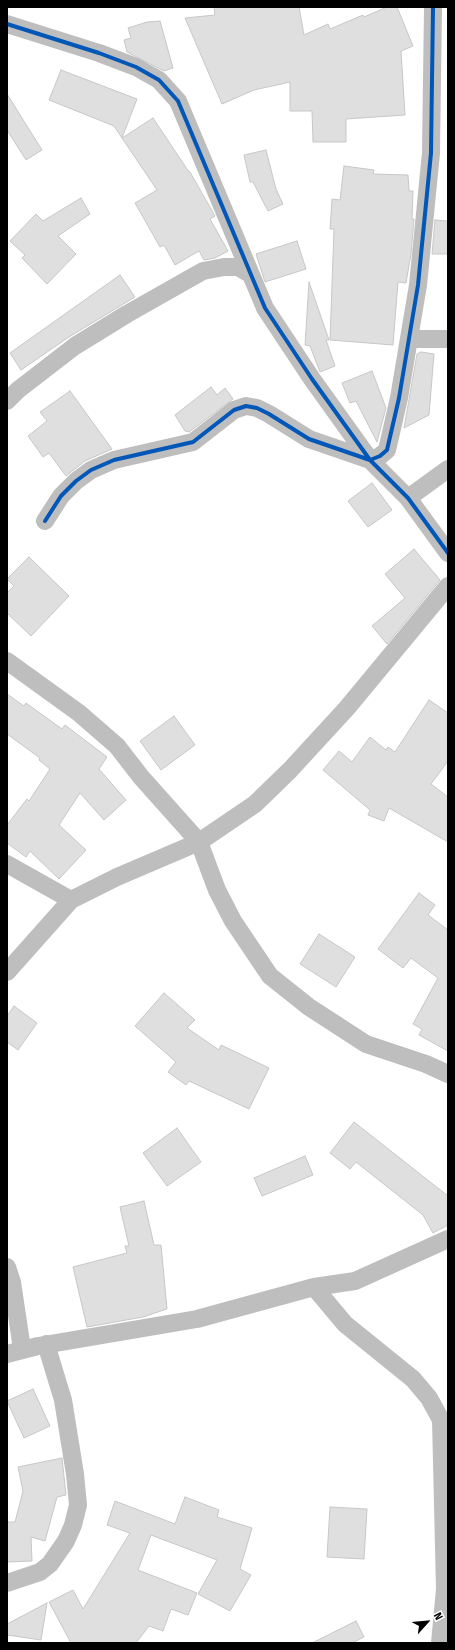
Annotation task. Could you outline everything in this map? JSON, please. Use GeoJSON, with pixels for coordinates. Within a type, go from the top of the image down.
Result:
{"type":"FeatureCollection","features":[{"type":"Feature","properties":{"kind":"street"},"geometry":{"type":"LineString","coordinates":[[45,521],[62,496],[76,481],[91,470],[114,460],[193,442],[234,410],[246,406],[257,408],[269,414],[309,439],[370,460],[380,456],[387,450],[391,440],[410,339],[418,285],[431,153],[433,7]]}},
{"type":"Feature","properties":{"kind":"street"},"geometry":{"type":"LineString","coordinates":[[7,24],[99,53],[136,67],[159,80],[178,101],[226,213],[250,274],[266,308],[312,379],[370,460],[408,498],[448,553]]}},
{"type":"Feature","properties":{"kind":"street"},"geometry":{"type":"LineString","coordinates":[[7,401],[18,390],[75,346],[127,314],[203,271],[224,267],[238,267],[250,274]]}},
{"type":"Feature","properties":{"kind":"street"},"geometry":{"type":"LineString","coordinates":[[410,339],[448,339]]}},
{"type":"Feature","properties":{"kind":"street"},"geometry":{"type":"LineString","coordinates":[[408,498],[448,469]]}},
{"type":"Feature","properties":{"kind":"street"},"geometry":{"type":"LineString","coordinates":[[7,972],[71,900],[117,877],[199,842],[255,804],[290,770],[347,708],[448,586]]}},
{"type":"Feature","properties":{"kind":"street"},"geometry":{"type":"LineString","coordinates":[[7,661],[79,713],[117,746],[141,777],[199,842],[217,890],[233,921],[270,976],[309,1007],[366,1044],[426,1064],[448,1074]]}},
{"type":"Feature","properties":{"kind":"street"},"geometry":{"type":"LineString","coordinates":[[7,864],[71,900]]}},
{"type":"Feature","properties":{"kind":"street"},"geometry":{"type":"LineString","coordinates":[[7,1267],[12,1282],[15,1352],[46,1344],[197,1319],[314,1287],[355,1280],[448,1239]]}},
{"type":"Feature","properties":{"kind":"street"},"geometry":{"type":"LineString","coordinates":[[314,1287],[345,1324],[413,1379],[429,1398],[441,1420],[445,1589],[440,1643]]}},
{"type":"Feature","properties":{"kind":"street"},"geometry":{"type":"LineString","coordinates":[[7,1583],[40,1572],[50,1564],[66,1541],[73,1525],[78,1505],[75,1474],[63,1400],[46,1344]]}},
{"type":"Feature","properties":{"kind":"street"},"geometry":{"type":"LineString","coordinates":[[444,1643],[448,1641]]}},
{"type":"Feature","properties":{"kind":"building"},"geometry":{"type":"Polygon","coordinates":[[[214,7],[299,7],[304,35],[328,24],[330,29],[387,7],[397,7],[413,46],[401,51],[405,115],[346,119],[346,142],[313,142],[312,111],[290,111],[290,82],[254,90],[222,104],[185,18],[215,15],[214,7]]]}},
{"type":"Feature","properties":{"kind":"building"},"geometry":{"type":"Polygon","coordinates":[[[160,21],[173,68],[164,71],[127,52],[124,40],[131,38],[128,28],[147,22],[160,21]]]}},
{"type":"Feature","properties":{"kind":"building"},"geometry":{"type":"Polygon","coordinates":[[[61,70],[137,99],[122,138],[114,126],[49,100],[61,70]]]}},
{"type":"Feature","properties":{"kind":"building"},"geometry":{"type":"Polygon","coordinates":[[[7,94],[42,150],[26,160],[7,130],[7,94]]]}},
{"type":"Feature","properties":{"kind":"building"},"geometry":{"type":"Polygon","coordinates":[[[153,118],[190,172],[215,216],[210,219],[228,251],[215,258],[204,260],[199,251],[175,265],[164,245],[160,247],[135,203],[157,190],[122,138],[153,118]]]}},
{"type":"Feature","properties":{"kind":"building"},"geometry":{"type":"Polygon","coordinates":[[[266,150],[276,189],[283,204],[268,211],[253,182],[250,182],[244,155],[266,150]]]}},
{"type":"Feature","properties":{"kind":"building"},"geometry":{"type":"Polygon","coordinates":[[[344,166],[374,170],[373,174],[408,175],[409,191],[413,191],[412,219],[414,219],[411,254],[406,283],[398,282],[393,345],[330,340],[334,229],[330,229],[332,199],[340,200],[344,166]]]}},
{"type":"Feature","properties":{"kind":"building"},"geometry":{"type":"Polygon","coordinates":[[[81,198],[90,214],[58,236],[76,254],[47,284],[22,258],[25,255],[10,241],[36,214],[43,221],[81,198]]]}},
{"type":"Feature","properties":{"kind":"building"},"geometry":{"type":"Polygon","coordinates":[[[435,220],[448,221],[448,254],[432,254],[435,220]]]}},
{"type":"Feature","properties":{"kind":"building"},"geometry":{"type":"Polygon","coordinates":[[[297,241],[306,269],[265,282],[256,254],[297,241]]]}},
{"type":"Feature","properties":{"kind":"building"},"geometry":{"type":"Polygon","coordinates":[[[120,275],[135,297],[69,337],[21,370],[10,353],[120,275]]]}},
{"type":"Feature","properties":{"kind":"building"},"geometry":{"type":"Polygon","coordinates":[[[309,282],[329,340],[326,340],[335,366],[320,372],[310,346],[305,345],[309,282]]]}},
{"type":"Feature","properties":{"kind":"building"},"geometry":{"type":"Polygon","coordinates":[[[421,352],[434,354],[429,415],[404,428],[417,354],[421,352]]]}},
{"type":"Feature","properties":{"kind":"building"},"geometry":{"type":"Polygon","coordinates":[[[372,371],[386,408],[377,442],[356,401],[350,403],[342,383],[372,371]]]}},
{"type":"Feature","properties":{"kind":"building"},"geometry":{"type":"Polygon","coordinates":[[[211,387],[217,395],[225,388],[233,399],[189,432],[185,431],[175,415],[211,387]]]}},
{"type":"Feature","properties":{"kind":"building"},"geometry":{"type":"Polygon","coordinates":[[[70,391],[112,449],[85,461],[66,476],[49,453],[43,457],[28,436],[47,421],[40,412],[70,391]]]}},
{"type":"Feature","properties":{"kind":"building"},"geometry":{"type":"Polygon","coordinates":[[[372,483],[392,510],[368,527],[348,501],[372,483]]]}},
{"type":"Feature","properties":{"kind":"building"},"geometry":{"type":"Polygon","coordinates":[[[414,549],[440,580],[387,644],[372,626],[405,598],[385,574],[414,549]]]}},
{"type":"Feature","properties":{"kind":"building"},"geometry":{"type":"Polygon","coordinates":[[[29,557],[69,596],[31,636],[7,613],[7,593],[14,586],[7,579],[29,557]]]}},
{"type":"Feature","properties":{"kind":"building"},"geometry":{"type":"Polygon","coordinates":[[[7,694],[24,706],[26,703],[62,729],[65,725],[107,757],[99,769],[126,800],[104,820],[80,793],[59,825],[86,850],[59,879],[30,851],[26,857],[7,843],[7,825],[27,799],[29,801],[50,769],[39,760],[40,758],[7,734],[7,694]]]}},
{"type":"Feature","properties":{"kind":"building"},"geometry":{"type":"Polygon","coordinates":[[[429,700],[448,713],[448,761],[431,784],[448,797],[448,842],[389,808],[384,821],[368,815],[370,810],[323,770],[339,751],[352,762],[370,737],[386,750],[388,747],[395,752],[429,700]]]}},
{"type":"Feature","properties":{"kind":"building"},"geometry":{"type":"Polygon","coordinates":[[[174,716],[195,745],[161,770],[140,741],[174,716]]]}},
{"type":"Feature","properties":{"kind":"building"},"geometry":{"type":"Polygon","coordinates":[[[419,893],[435,905],[428,915],[448,930],[448,1051],[419,1035],[422,1029],[413,1024],[438,978],[411,958],[403,968],[378,949],[419,893]]]}},
{"type":"Feature","properties":{"kind":"building"},"geometry":{"type":"Polygon","coordinates":[[[319,934],[355,957],[336,987],[300,964],[319,934]]]}},
{"type":"Feature","properties":{"kind":"building"},"geometry":{"type":"Polygon","coordinates":[[[164,993],[195,1020],[187,1028],[219,1050],[221,1045],[269,1068],[249,1109],[189,1081],[186,1085],[168,1072],[176,1062],[135,1026],[164,993]]]}},
{"type":"Feature","properties":{"kind":"building"},"geometry":{"type":"Polygon","coordinates":[[[14,1006],[37,1023],[18,1050],[7,1042],[7,1016],[14,1006]]]}},
{"type":"Feature","properties":{"kind":"building"},"geometry":{"type":"Polygon","coordinates":[[[354,1122],[448,1196],[448,1225],[433,1233],[423,1215],[356,1162],[350,1169],[330,1153],[354,1122]]]}},
{"type":"Feature","properties":{"kind":"building"},"geometry":{"type":"Polygon","coordinates":[[[177,1128],[201,1162],[167,1186],[143,1153],[177,1128]]]}},
{"type":"Feature","properties":{"kind":"building"},"geometry":{"type":"Polygon","coordinates":[[[305,1156],[313,1175],[262,1196],[254,1178],[305,1156]]]}},
{"type":"Feature","properties":{"kind":"building"},"geometry":{"type":"Polygon","coordinates":[[[144,1201],[154,1245],[161,1245],[167,1309],[143,1317],[87,1327],[73,1267],[127,1253],[125,1246],[129,1246],[120,1207],[144,1201]]]}},
{"type":"Feature","properties":{"kind":"building"},"geometry":{"type":"Polygon","coordinates":[[[33,1389],[50,1426],[24,1438],[7,1401],[33,1389]]]}},
{"type":"Feature","properties":{"kind":"building"},"geometry":{"type":"Polygon","coordinates":[[[62,1458],[66,1495],[57,1497],[45,1541],[31,1537],[32,1561],[7,1562],[7,1522],[15,1522],[23,1491],[18,1467],[62,1458]]]}},
{"type":"Feature","properties":{"kind":"building"},"geometry":{"type":"Polygon","coordinates":[[[185,1497],[219,1510],[217,1517],[252,1528],[240,1569],[251,1575],[230,1611],[198,1594],[217,1560],[151,1535],[138,1570],[197,1593],[188,1615],[171,1609],[163,1631],[149,1626],[136,1643],[71,1643],[49,1602],[73,1590],[83,1609],[130,1533],[107,1525],[115,1501],[175,1524],[185,1497]]]}},
{"type":"Feature","properties":{"kind":"building"},"geometry":{"type":"Polygon","coordinates":[[[330,1507],[367,1509],[364,1559],[327,1557],[330,1507]]]}},
{"type":"Feature","properties":{"kind":"building"},"geometry":{"type":"Polygon","coordinates":[[[47,1603],[41,1640],[7,1635],[7,1624],[47,1603]]]}},
{"type":"Feature","properties":{"kind":"building"},"geometry":{"type":"Polygon","coordinates":[[[356,1621],[364,1637],[352,1643],[312,1643],[356,1621]]]}},
{"type":"Feature","properties":{"kind":"cycle path"},"geometry":{"type":"LineString","coordinates":[[45,521],[61,496],[76,481],[91,470],[114,460],[193,442],[234,410],[246,406],[257,408],[269,414],[309,439],[370,460],[380,456],[387,450],[399,398],[418,285],[431,153],[433,7]]}},
{"type":"Feature","properties":{"kind":"cycle path"},"geometry":{"type":"LineString","coordinates":[[7,24],[99,53],[136,67],[159,80],[178,101],[265,308],[312,379],[370,460],[408,498],[448,553]]}}]}
